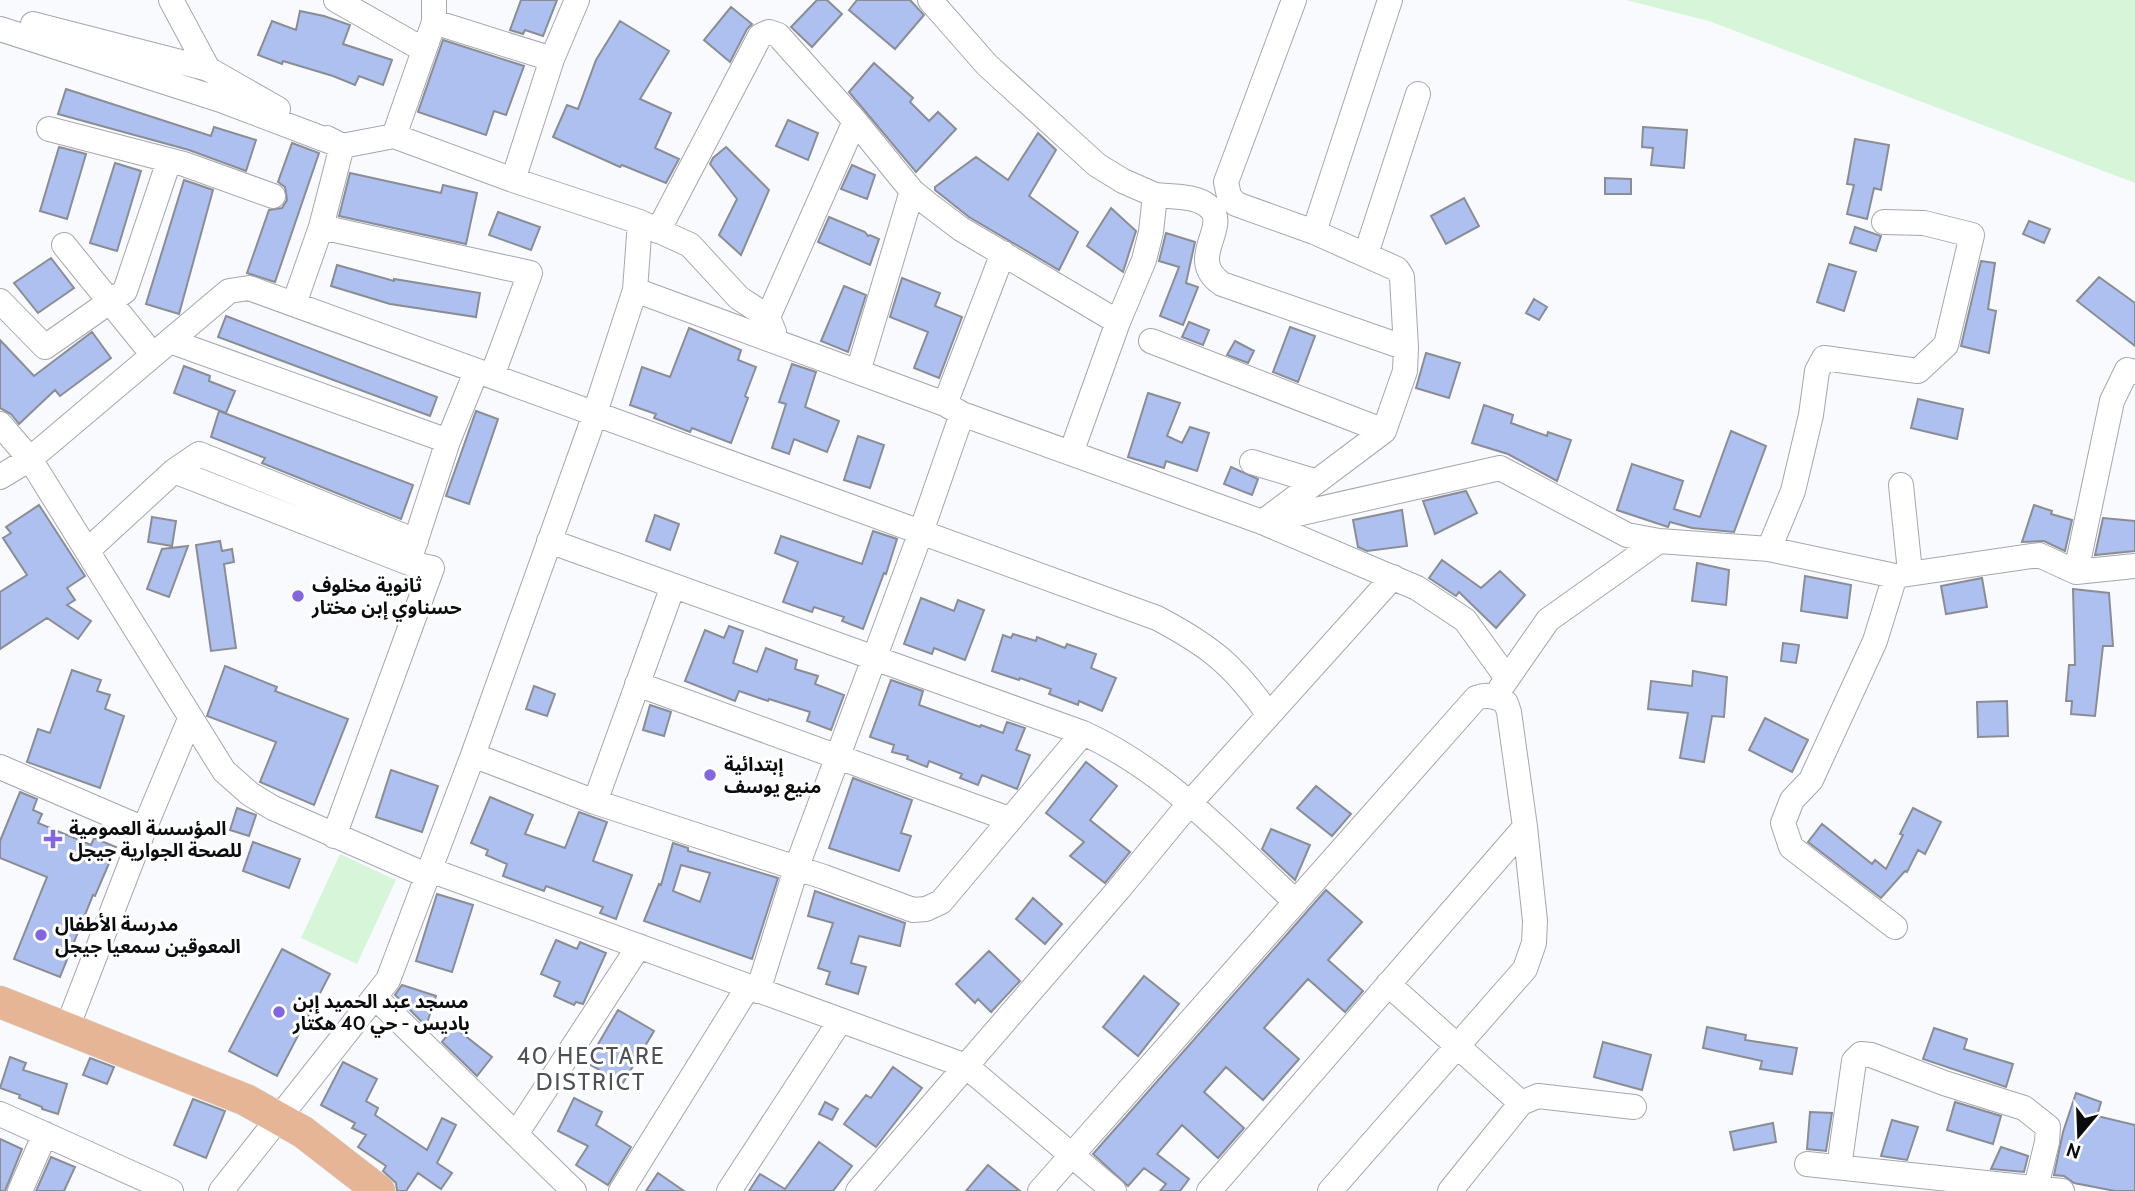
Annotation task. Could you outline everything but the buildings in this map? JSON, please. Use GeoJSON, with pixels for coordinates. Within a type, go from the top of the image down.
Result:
{"type":"FeatureCollection","features":[{"type":"Feature","properties":{"kind":"main road"},"geometry":{"type":"LineString","coordinates":[[0,1002],[220,1088],[279,1118],[323,1145],[379,1191]]}},
{"type":"Feature","properties":{"kind":"street"},"geometry":{"type":"LineString","coordinates":[[172,0],[208,69]]}},
{"type":"Feature","properties":{"kind":"street"},"geometry":{"type":"LineString","coordinates":[[336,0],[424,50]]}},
{"type":"Feature","properties":{"kind":"street"},"geometry":{"type":"LineString","coordinates":[[513,180],[552,60],[577,0]]}},
{"type":"Feature","properties":{"kind":"street"},"geometry":{"type":"LineString","coordinates":[[930,0],[987,65],[1097,165],[1123,181],[1155,195],[1194,199],[1208,205],[1214,214],[1215,226],[1206,265],[1211,276],[1222,284],[1406,348]]}},
{"type":"Feature","properties":{"kind":"street"},"geometry":{"type":"LineString","coordinates":[[1262,522],[1384,431],[1405,371],[1402,277],[1397,269],[1314,232],[1236,204],[1230,196],[1226,182],[1294,0]]}},
{"type":"Feature","properties":{"kind":"street"},"geometry":{"type":"LineString","coordinates":[[1314,232],[1390,0]]}},
{"type":"Feature","properties":{"kind":"street"},"geometry":{"type":"LineString","coordinates":[[394,136],[424,50],[434,11],[552,60]]}},
{"type":"Feature","properties":{"kind":"street"},"geometry":{"type":"LineString","coordinates":[[0,13],[208,69],[342,146]]}},
{"type":"Feature","properties":{"kind":"street"},"geometry":{"type":"LineString","coordinates":[[0,29],[221,100],[342,146],[394,136],[649,226],[690,245],[739,298],[768,317],[779,342]]}},
{"type":"Feature","properties":{"kind":"street"},"geometry":{"type":"LineString","coordinates":[[221,1191],[388,980],[473,755],[594,414],[635,290],[649,226],[760,36],[769,32],[778,35],[855,121],[912,191],[961,229],[1118,322]]}},
{"type":"Feature","properties":{"kind":"street"},"geometry":{"type":"LineString","coordinates":[[1366,254],[1418,94]]}},
{"type":"Feature","properties":{"kind":"street"},"geometry":{"type":"LineString","coordinates":[[768,317],[855,121]]}},
{"type":"Feature","properties":{"kind":"street"},"geometry":{"type":"LineString","coordinates":[[49,129],[184,164],[273,196]]}},
{"type":"Feature","properties":{"kind":"street"},"geometry":{"type":"LineString","coordinates":[[294,304],[321,227],[342,146]]}},
{"type":"Feature","properties":{"kind":"street"},"geometry":{"type":"LineString","coordinates":[[0,301],[45,347],[125,291],[169,161]]}},
{"type":"Feature","properties":{"kind":"street"},"geometry":{"type":"LineString","coordinates":[[858,372],[912,191]]}},
{"type":"Feature","properties":{"kind":"street"},"geometry":{"type":"LineString","coordinates":[[1070,453],[1144,260],[1151,232],[1155,195]]}},
{"type":"Feature","properties":{"kind":"street"},"geometry":{"type":"LineString","coordinates":[[1769,549],[1793,491],[1811,415],[1817,371],[1824,358],[1918,371],[1946,345],[1972,235],[1924,223],[1884,222]]}},
{"type":"Feature","properties":{"kind":"street"},"geometry":{"type":"LineString","coordinates":[[321,227],[530,273],[484,374],[448,441],[412,552]]}},
{"type":"Feature","properties":{"kind":"street"},"geometry":{"type":"LineString","coordinates":[[64,244],[110,302],[161,348],[448,441]]}},
{"type":"Feature","properties":{"kind":"street"},"geometry":{"type":"LineString","coordinates":[[621,1191],[753,989],[921,532],[954,409],[1003,253]]}},
{"type":"Feature","properties":{"kind":"street"},"geometry":{"type":"LineString","coordinates":[[0,477],[30,459],[229,291],[249,288],[1157,618],[1191,635],[1231,666],[1269,715]]}},
{"type":"Feature","properties":{"kind":"street"},"geometry":{"type":"LineString","coordinates":[[635,290],[1262,522],[1417,588],[1465,620],[1501,687],[1509,712],[1535,921],[1532,952],[1525,969],[1330,1191]]}},
{"type":"Feature","properties":{"kind":"street"},"geometry":{"type":"LineString","coordinates":[[1151,341],[1384,431]]}},
{"type":"Feature","properties":{"kind":"street"},"geometry":{"type":"LineString","coordinates":[[2076,572],[2112,401],[2127,370],[2135,372]]}},
{"type":"Feature","properties":{"kind":"street"},"geometry":{"type":"LineString","coordinates":[[0,424],[30,459],[218,762],[244,789],[273,808],[334,836],[429,873],[639,946],[966,1066],[1114,1191]]}},
{"type":"Feature","properties":{"kind":"street"},"geometry":{"type":"LineString","coordinates":[[1252,462],[1314,481]]}},
{"type":"Feature","properties":{"kind":"street"},"geometry":{"type":"LineString","coordinates":[[1262,522],[1500,468],[1628,535],[1659,541],[1769,549],[1902,574],[2039,555],[2076,572],[2135,566]]}},
{"type":"Feature","properties":{"kind":"street"},"geometry":{"type":"LineString","coordinates":[[87,551],[174,471],[412,552],[432,569],[334,836]]}},
{"type":"Feature","properties":{"kind":"street"},"geometry":{"type":"LineString","coordinates":[[1895,927],[1791,847],[1783,823],[1792,800],[1811,780],[1902,574],[1902,485]]}},
{"type":"Feature","properties":{"kind":"street"},"geometry":{"type":"LineString","coordinates":[[549,541],[1083,733],[1121,751],[1189,804],[1296,902]]}},
{"type":"Feature","properties":{"kind":"street"},"geometry":{"type":"LineString","coordinates":[[1040,1191],[1476,698],[1501,687],[1548,621],[1659,541]]}},
{"type":"Feature","properties":{"kind":"street"},"geometry":{"type":"LineString","coordinates":[[858,1191],[1189,804],[1392,577]]}},
{"type":"Feature","properties":{"kind":"street"},"geometry":{"type":"LineString","coordinates":[[595,802],[673,586]]}},
{"type":"Feature","properties":{"kind":"street"},"geometry":{"type":"LineString","coordinates":[[637,684],[1009,819]]}},
{"type":"Feature","properties":{"kind":"street"},"geometry":{"type":"LineString","coordinates":[[66,1028],[190,719]]}},
{"type":"Feature","properties":{"kind":"street"},"geometry":{"type":"LineString","coordinates":[[473,755],[595,802],[913,910],[926,909],[942,902],[1083,733]]}},
{"type":"Feature","properties":{"kind":"street"},"geometry":{"type":"LineString","coordinates":[[0,767],[144,829]]}},
{"type":"Feature","properties":{"kind":"street"},"geometry":{"type":"LineString","coordinates":[[1209,1191],[1525,827]]}},
{"type":"Feature","properties":{"kind":"street"},"geometry":{"type":"LineString","coordinates":[[516,1134],[639,946]]}},
{"type":"Feature","properties":{"kind":"street"},"geometry":{"type":"LineString","coordinates":[[1388,984],[1521,1103]]}},
{"type":"Feature","properties":{"kind":"street"},"geometry":{"type":"LineString","coordinates":[[376,998],[574,1191]]}},
{"type":"Feature","properties":{"kind":"street"},"geometry":{"type":"LineString","coordinates":[[729,1191],[840,1021]]}},
{"type":"Feature","properties":{"kind":"street"},"geometry":{"type":"LineString","coordinates":[[1839,1167],[1854,1061],[1861,1054],[1871,1055],[1944,1083],[2024,1108],[2048,1127],[2036,1189]]}},
{"type":"Feature","properties":{"kind":"street"},"geometry":{"type":"LineString","coordinates":[[1450,1191],[1521,1103],[1538,1096],[1634,1107]]}},
{"type":"Feature","properties":{"kind":"street"},"geometry":{"type":"LineString","coordinates":[[0,1114],[171,1191]]}},
{"type":"Feature","properties":{"kind":"street"},"geometry":{"type":"LineString","coordinates":[[20,1191],[45,1134]]}},
{"type":"Feature","properties":{"kind":"street"},"geometry":{"type":"LineString","coordinates":[[1807,1164],[2062,1191]]}},
{"type":"Feature","properties":{"kind":"green space"},"geometry":{"type":"Polygon","coordinates":[[[1626,0],[2135,0],[2135,183],[1709,21],[1626,0]]]}},
{"type":"Feature","properties":{"kind":"green space"},"geometry":{"type":"Polygon","coordinates":[[[340,854],[396,880],[357,964],[301,938],[340,854]]]}},
{"type":"Feature","properties":{"kind":"place","name":"ثانوية مخلوف حسناوي إبن مختار"},"geometry":{"type":"Point","coordinates":[298,596]}},
{"type":"Feature","properties":{"kind":"place","name":"إبتدائية منيع يوسف"},"geometry":{"type":"Point","coordinates":[710,775]}},
{"type":"Feature","properties":{"kind":"place","name":"المؤسسة العمومية للصحة الجوارية جيجل"},"geometry":{"type":"Point","coordinates":[53,839]}},
{"type":"Feature","properties":{"kind":"place","name":"مدرسة الأطفال المعوقين سمعيا جيجل"},"geometry":{"type":"Point","coordinates":[41,935]}},
{"type":"Feature","properties":{"kind":"place","name":"مسجد عبد الحميد إبن باديس - حي 40 هكتار"},"geometry":{"type":"Point","coordinates":[279,1012]}},
{"type":"Feature","properties":{"kind":"district","name":"40 HECTARE DISTRICT"},"geometry":{"type":"Point","coordinates":[591,1069]}}]}
